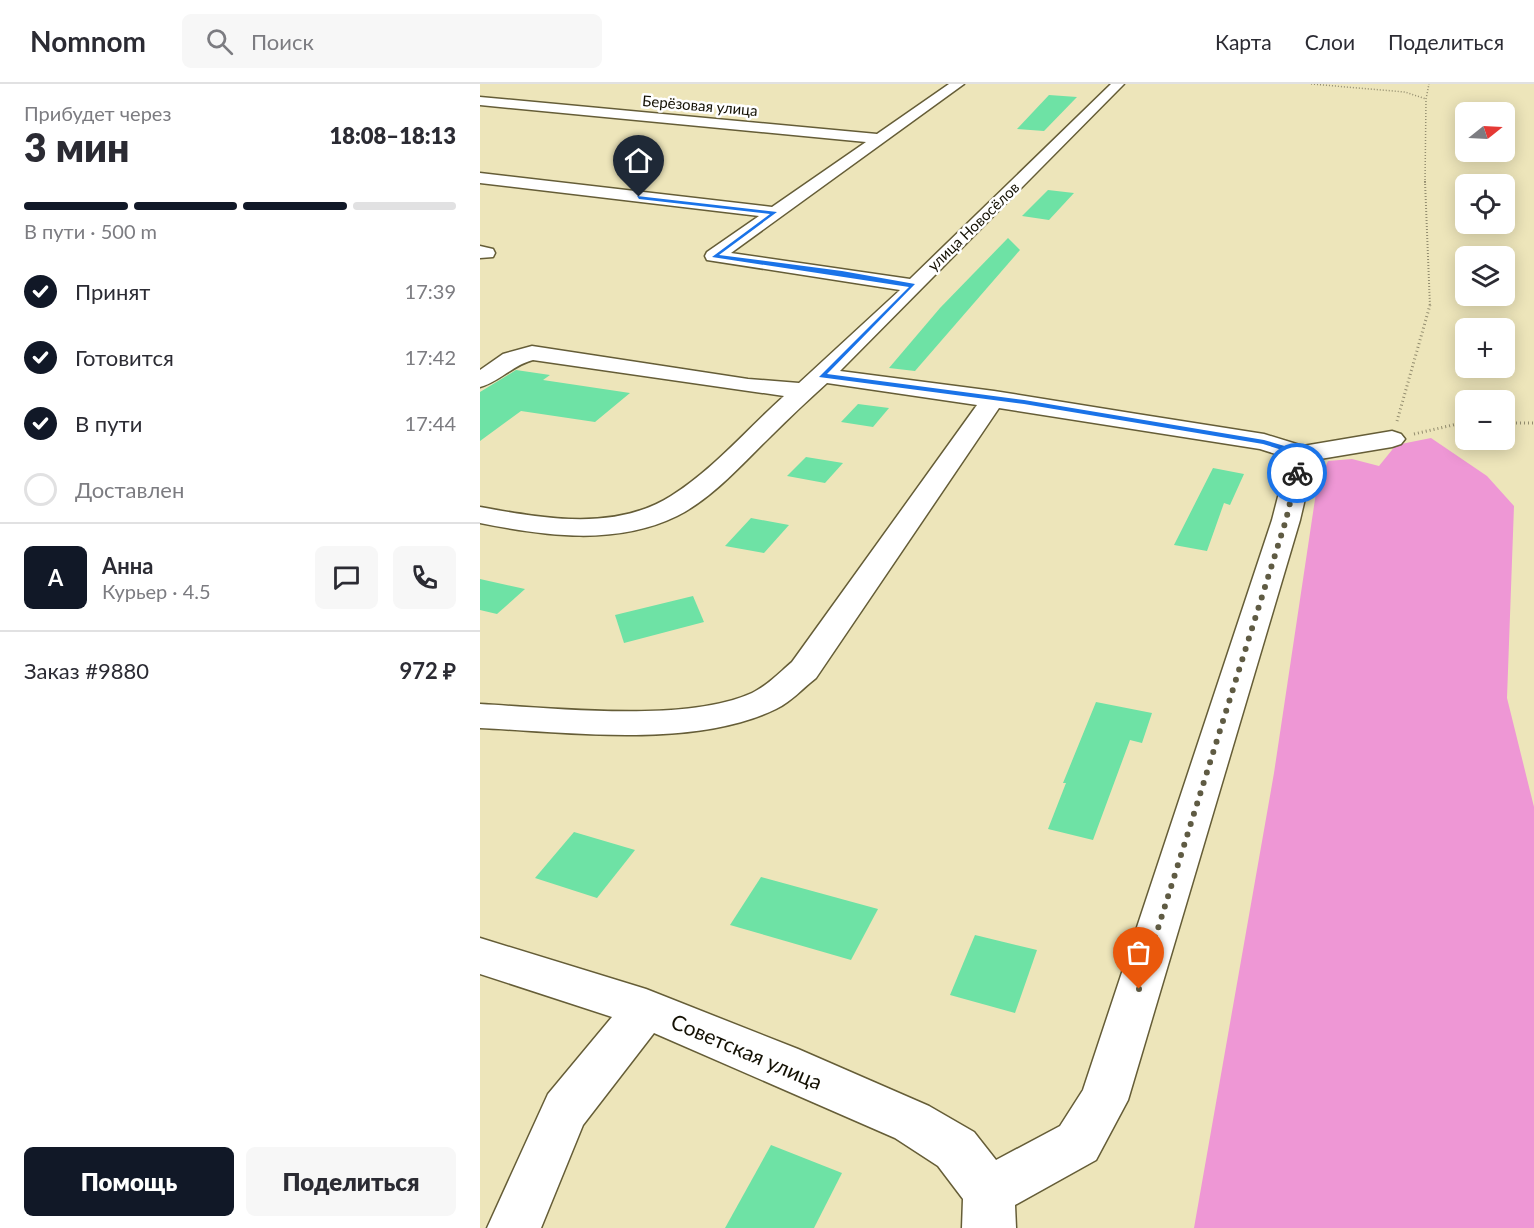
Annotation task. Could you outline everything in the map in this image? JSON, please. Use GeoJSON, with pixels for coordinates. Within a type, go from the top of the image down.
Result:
{"type":"FeatureCollection","features":[{"type":"Feature","properties":{"kind":"street"},"geometry":{"type":"LineString","coordinates":[[913,286],[842,273],[714,256],[958,84]]}},
{"type":"Feature","properties":{"kind":"street","name":"улица Новосёлов"},"geometry":{"type":"LineString","coordinates":[[480,515],[519,523],[594,527],[632,523],[667,510],[691,495],[813,383],[1118,84]]}},
{"type":"Feature","properties":{"kind":"street","name":"Берёзовая улица"},"geometry":{"type":"LineString","coordinates":[[480,101],[880,139]]}},
{"type":"Feature","properties":{"kind":"street"},"geometry":{"type":"LineString","coordinates":[[480,178],[775,213]]}},
{"type":"Feature","properties":{"kind":"street"},"geometry":{"type":"LineString","coordinates":[[480,380],[511,359],[532,353],[748,386],[813,383],[994,398],[1264,442],[1302,454],[1392,439]]}},
{"type":"Feature","properties":{"kind":"street"},"geometry":{"type":"LineString","coordinates":[[480,716],[651,722],[721,714],[762,703],[804,670],[994,398]]}},
{"type":"Feature","properties":{"kind":"street"},"geometry":{"type":"LineString","coordinates":[[989,1209],[1078,1143],[1104,1100],[1286,520],[1302,454]]}},
{"type":"Feature","properties":{"kind":"street","name":"Советская улица"},"geometry":{"type":"LineString","coordinates":[[480,956],[646,1009],[781,1064],[912,1122],[956,1149],[989,1209]]}},
{"type":"Feature","properties":{"kind":"street"},"geometry":{"type":"LineString","coordinates":[[514,1228],[566,1110],[646,1009]]}},
{"type":"Feature","properties":{"kind":"path"},"geometry":{"type":"LineString","coordinates":[[1311,84],[1405,92],[1426,99]]}},
{"type":"Feature","properties":{"kind":"path"},"geometry":{"type":"LineString","coordinates":[[1429,84],[1426,99],[1424,156],[1430,305],[1392,439],[1455,425]]}},
{"type":"Feature","properties":{"kind":"path"},"geometry":{"type":"LineString","coordinates":[[1515,423],[1534,423]]}},
{"type":"Feature","properties":{"kind":"shaded area"},"geometry":{"type":"Polygon","coordinates":[[[1431,438],[1487,476],[1514,506],[1507,698],[1534,807],[1534,1228],[1194,1228],[1274,773],[1317,486],[1328,461],[1352,459],[1379,466],[1396,445],[1431,438]]]}},
{"type":"Feature","properties":{"kind":"building"},"geometry":{"type":"Polygon","coordinates":[[[1049,95],[1077,97],[1044,131],[1017,129],[1049,95]]]}},
{"type":"Feature","properties":{"kind":"building"},"geometry":{"type":"Polygon","coordinates":[[[1048,190],[1074,193],[1049,220],[1022,216],[1048,190]]]}},
{"type":"Feature","properties":{"kind":"building"},"geometry":{"type":"Polygon","coordinates":[[[1008,238],[1020,250],[915,371],[889,368],[940,308],[1008,238]]]}},
{"type":"Feature","properties":{"kind":"building"},"geometry":{"type":"Polygon","coordinates":[[[516,370],[550,375],[543,380],[630,393],[595,422],[521,411],[480,441],[480,392],[516,370]]]}},
{"type":"Feature","properties":{"kind":"building"},"geometry":{"type":"Polygon","coordinates":[[[858,404],[889,408],[873,427],[841,422],[858,404]]]}},
{"type":"Feature","properties":{"kind":"building"},"geometry":{"type":"Polygon","coordinates":[[[806,457],[843,463],[825,483],[787,476],[806,457]]]}},
{"type":"Feature","properties":{"kind":"building"},"geometry":{"type":"Polygon","coordinates":[[[1213,468],[1244,474],[1230,505],[1224,503],[1207,551],[1174,545],[1213,468]]]}},
{"type":"Feature","properties":{"kind":"building"},"geometry":{"type":"Polygon","coordinates":[[[751,518],[789,525],[764,553],[725,546],[751,518]]]}},
{"type":"Feature","properties":{"kind":"building"},"geometry":{"type":"Polygon","coordinates":[[[480,579],[525,589],[497,614],[480,610],[480,579]]]}},
{"type":"Feature","properties":{"kind":"building"},"geometry":{"type":"Polygon","coordinates":[[[693,596],[704,622],[624,643],[615,615],[693,596]]]}},
{"type":"Feature","properties":{"kind":"building"},"geometry":{"type":"Polygon","coordinates":[[[1096,702],[1152,713],[1142,743],[1130,740],[1093,840],[1048,829],[1066,783],[1063,783],[1096,702]]]}},
{"type":"Feature","properties":{"kind":"building"},"geometry":{"type":"Polygon","coordinates":[[[574,832],[635,850],[597,898],[535,878],[574,832]]]}},
{"type":"Feature","properties":{"kind":"building"},"geometry":{"type":"Polygon","coordinates":[[[761,877],[878,909],[851,960],[730,925],[761,877]]]}},
{"type":"Feature","properties":{"kind":"building"},"geometry":{"type":"Polygon","coordinates":[[[975,935],[1037,950],[1015,1013],[950,995],[975,935]]]}},
{"type":"Feature","properties":{"kind":"building"},"geometry":{"type":"Polygon","coordinates":[[[771,1145],[842,1173],[814,1228],[725,1228],[771,1145]]]}},
{"type":"Feature","properties":{"kind":"way so far"},"geometry":{"type":"LineString","coordinates":[[1139,989],[1286,520],[1297,473]]}},
{"type":"Feature","properties":{"kind":"route"},"geometry":{"type":"LineString","coordinates":[[639,197],[775,213],[714,256],[842,273],[913,286],[821,375],[1024,402],[1264,442],[1302,454],[1297,473]]}}]}
